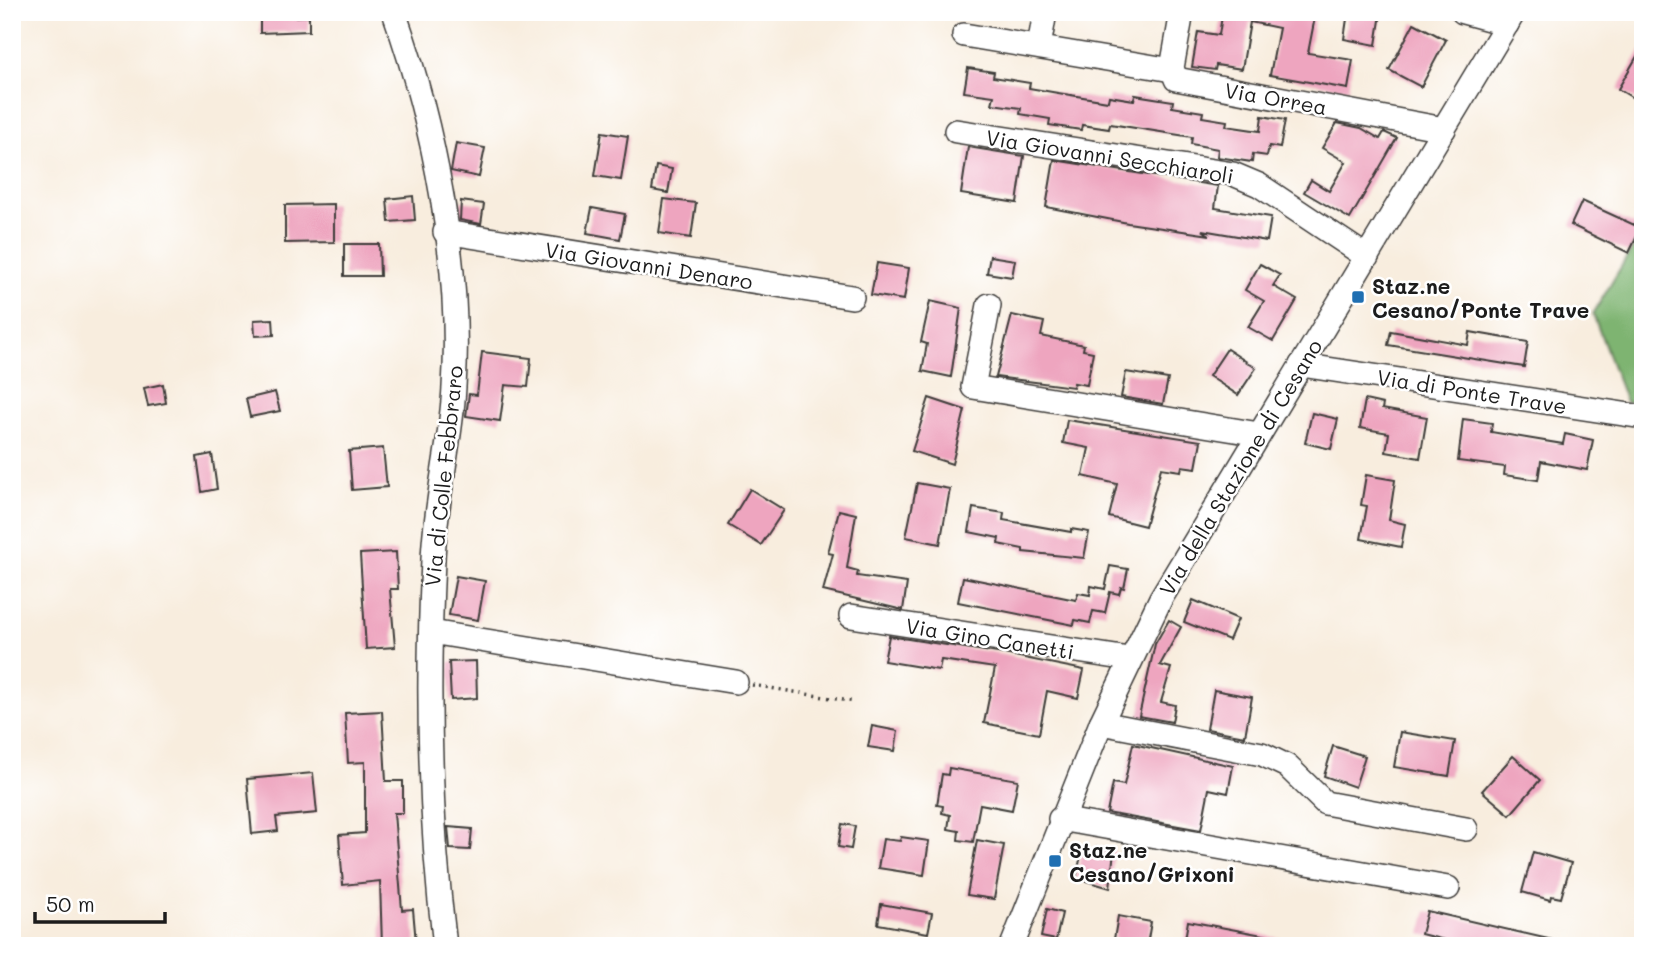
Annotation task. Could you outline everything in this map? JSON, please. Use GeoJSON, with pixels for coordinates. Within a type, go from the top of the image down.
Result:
{"type":"FeatureCollection","features":[{"type":"Feature","properties":{"kind":"street","name":"Via di Colle Febbraro"},"geometry":{"type":"LineString","coordinates":[[394,12],[419,86],[445,232],[454,304],[456,349],[448,450],[435,528],[431,632],[432,772],[439,898],[445,946]]}},
{"type":"Feature","properties":{"kind":"street"},"geometry":{"type":"LineString","coordinates":[[1039,47],[1045,12]]}},
{"type":"Feature","properties":{"kind":"street"},"geometry":{"type":"LineString","coordinates":[[1172,70],[1182,12]]}},
{"type":"Feature","properties":{"kind":"street"},"geometry":{"type":"LineString","coordinates":[[1463,12],[1511,18]]}},
{"type":"Feature","properties":{"kind":"street","name":"Via della Stazione di Cesano"},"geometry":{"type":"LineString","coordinates":[[1015,945],[1060,819],[1129,659],[1161,598],[1511,18]]}},
{"type":"Feature","properties":{"kind":"street","name":"Via Orrea"},"geometry":{"type":"LineString","coordinates":[[964,35],[1172,70],[1174,77],[1180,80],[1444,129]]}},
{"type":"Feature","properties":{"kind":"street","name":"Via Giovanni Secchiaroli"},"geometry":{"type":"LineString","coordinates":[[956,131],[1233,174],[1259,185],[1367,257]]}},
{"type":"Feature","properties":{"kind":"street","name":"Via Giovanni Denaro"},"geometry":{"type":"LineString","coordinates":[[445,232],[852,297]]}},
{"type":"Feature","properties":{"kind":"street"},"geometry":{"type":"LineString","coordinates":[[989,305],[973,387],[1259,434]]}},
{"type":"Feature","properties":{"kind":"street","name":"Via di Ponte Trave"},"geometry":{"type":"LineString","coordinates":[[1301,365],[1643,417]]}},
{"type":"Feature","properties":{"kind":"street","name":"Via Gino Canetti"},"geometry":{"type":"LineString","coordinates":[[851,616],[1129,659]]}},
{"type":"Feature","properties":{"kind":"street"},"geometry":{"type":"LineString","coordinates":[[431,632],[736,682]]}},
{"type":"Feature","properties":{"kind":"street"},"geometry":{"type":"LineString","coordinates":[[1101,723],[1262,754],[1287,766],[1325,803],[1466,830]]}},
{"type":"Feature","properties":{"kind":"street"},"geometry":{"type":"LineString","coordinates":[[1060,819],[1448,888]]}},
{"type":"Feature","properties":{"kind":"path"},"geometry":{"type":"LineString","coordinates":[[736,682],[855,702]]}},
{"type":"Feature","properties":{"kind":"green space"},"geometry":{"type":"Polygon","coordinates":[[[1643,230],[1643,405],[1626,402],[1593,314],[1643,230]]]}},
{"type":"Feature","properties":{"kind":"building"},"geometry":{"type":"Polygon","coordinates":[[[1227,12],[1316,12],[1308,53],[1353,60],[1348,89],[1270,75],[1279,28],[1250,22],[1242,69],[1216,65],[1215,70],[1192,67],[1198,32],[1219,35],[1222,16],[1226,16],[1227,12]]]}},
{"type":"Feature","properties":{"kind":"building"},"geometry":{"type":"Polygon","coordinates":[[[1348,12],[1381,14],[1376,45],[1344,39],[1348,12]]]}},
{"type":"Feature","properties":{"kind":"building"},"geometry":{"type":"Polygon","coordinates":[[[309,16],[309,31],[260,33],[260,18],[309,16]]]}},
{"type":"Feature","properties":{"kind":"building"},"geometry":{"type":"Polygon","coordinates":[[[1414,23],[1446,40],[1421,87],[1389,70],[1414,23]]]}},
{"type":"Feature","properties":{"kind":"building"},"geometry":{"type":"Polygon","coordinates":[[[1643,46],[1643,104],[1618,89],[1643,46]]]}},
{"type":"Feature","properties":{"kind":"building"},"geometry":{"type":"Polygon","coordinates":[[[968,68],[994,72],[993,77],[1030,83],[1029,88],[1058,93],[1108,101],[1109,96],[1134,100],[1135,95],[1173,101],[1172,107],[1203,112],[1202,117],[1227,121],[1226,126],[1260,131],[1262,116],[1285,120],[1280,148],[1269,146],[1267,156],[1253,154],[1252,162],[1217,157],[1218,149],[1191,144],[1192,137],[1110,124],[1109,129],[1082,125],[1081,130],[1049,125],[1050,119],[1020,114],[1021,108],[992,104],[994,96],[964,92],[968,68]]]}},
{"type":"Feature","properties":{"kind":"building"},"geometry":{"type":"Polygon","coordinates":[[[1337,123],[1361,128],[1380,139],[1384,132],[1397,138],[1350,219],[1304,192],[1311,180],[1329,191],[1346,162],[1322,148],[1337,123]]]}},
{"type":"Feature","properties":{"kind":"building"},"geometry":{"type":"Polygon","coordinates":[[[602,132],[628,136],[621,180],[595,176],[602,132]]]}},
{"type":"Feature","properties":{"kind":"building"},"geometry":{"type":"Polygon","coordinates":[[[456,143],[485,148],[479,177],[451,171],[456,143]]]}},
{"type":"Feature","properties":{"kind":"building"},"geometry":{"type":"Polygon","coordinates":[[[968,147],[1024,156],[1017,203],[961,194],[968,147]]]}},
{"type":"Feature","properties":{"kind":"building"},"geometry":{"type":"Polygon","coordinates":[[[1054,160],[1218,186],[1215,208],[1271,217],[1267,241],[1202,230],[1210,235],[1128,223],[1046,207],[1054,160]]]}},
{"type":"Feature","properties":{"kind":"building"},"geometry":{"type":"Polygon","coordinates":[[[656,166],[672,169],[668,193],[652,190],[656,166]]]}},
{"type":"Feature","properties":{"kind":"building"},"geometry":{"type":"Polygon","coordinates":[[[413,196],[415,220],[389,222],[387,199],[413,196]]]}},
{"type":"Feature","properties":{"kind":"building"},"geometry":{"type":"Polygon","coordinates":[[[664,199],[696,203],[691,238],[659,233],[664,199]]]}},
{"type":"Feature","properties":{"kind":"building"},"geometry":{"type":"Polygon","coordinates":[[[461,201],[484,204],[481,224],[460,220],[461,201]]]}},
{"type":"Feature","properties":{"kind":"building"},"geometry":{"type":"Polygon","coordinates":[[[1582,201],[1641,228],[1629,253],[1571,225],[1582,201]]]}},
{"type":"Feature","properties":{"kind":"building"},"geometry":{"type":"Polygon","coordinates":[[[334,204],[334,242],[285,243],[285,205],[334,204]]]}},
{"type":"Feature","properties":{"kind":"building"},"geometry":{"type":"Polygon","coordinates":[[[592,208],[625,214],[620,239],[587,233],[592,208]]]}},
{"type":"Feature","properties":{"kind":"building"},"geometry":{"type":"Polygon","coordinates":[[[344,244],[379,244],[380,276],[344,276],[344,244]]]}},
{"type":"Feature","properties":{"kind":"building"},"geometry":{"type":"Polygon","coordinates":[[[990,256],[1015,260],[1012,277],[987,273],[990,256]]]}},
{"type":"Feature","properties":{"kind":"building"},"geometry":{"type":"Polygon","coordinates":[[[877,263],[909,268],[904,300],[871,295],[877,263]]]}},
{"type":"Feature","properties":{"kind":"building"},"geometry":{"type":"Polygon","coordinates":[[[1260,264],[1280,275],[1273,286],[1297,300],[1273,341],[1248,327],[1264,301],[1245,290],[1260,264]]]}},
{"type":"Feature","properties":{"kind":"building"},"geometry":{"type":"Polygon","coordinates":[[[930,301],[961,308],[951,377],[922,371],[927,344],[921,342],[930,301]]]}},
{"type":"Feature","properties":{"kind":"building"},"geometry":{"type":"Polygon","coordinates":[[[1012,315],[1044,322],[1041,336],[1084,345],[1083,350],[1093,352],[1087,385],[1074,383],[1073,387],[996,377],[1012,315]]]}},
{"type":"Feature","properties":{"kind":"building"},"geometry":{"type":"Polygon","coordinates":[[[273,319],[274,335],[255,336],[254,320],[273,319]]]}},
{"type":"Feature","properties":{"kind":"building"},"geometry":{"type":"Polygon","coordinates":[[[1391,331],[1468,345],[1470,332],[1528,342],[1524,367],[1388,345],[1391,331]]]}},
{"type":"Feature","properties":{"kind":"building"},"geometry":{"type":"Polygon","coordinates":[[[1227,349],[1256,368],[1238,395],[1209,376],[1227,349]]]}},
{"type":"Feature","properties":{"kind":"building"},"geometry":{"type":"Polygon","coordinates":[[[482,352],[531,358],[528,387],[505,385],[500,421],[466,416],[469,394],[477,395],[482,352]]]}},
{"type":"Feature","properties":{"kind":"building"},"geometry":{"type":"Polygon","coordinates":[[[1126,372],[1168,379],[1163,404],[1121,397],[1126,372]]]}},
{"type":"Feature","properties":{"kind":"building"},"geometry":{"type":"Polygon","coordinates":[[[163,384],[166,403],[148,406],[144,388],[163,384]]]}},
{"type":"Feature","properties":{"kind":"building"},"geometry":{"type":"Polygon","coordinates":[[[275,392],[280,411],[250,417],[246,399],[275,392]]]}},
{"type":"Feature","properties":{"kind":"building"},"geometry":{"type":"Polygon","coordinates":[[[929,398],[965,410],[952,464],[912,451],[929,398]]]}},
{"type":"Feature","properties":{"kind":"building"},"geometry":{"type":"Polygon","coordinates":[[[1365,400],[1383,404],[1382,409],[1427,417],[1420,458],[1386,452],[1389,433],[1360,428],[1365,400]]]}},
{"type":"Feature","properties":{"kind":"building"},"geometry":{"type":"Polygon","coordinates":[[[1312,413],[1338,419],[1331,449],[1305,443],[1312,413]]]}},
{"type":"Feature","properties":{"kind":"building"},"geometry":{"type":"Polygon","coordinates":[[[1463,419],[1492,423],[1491,432],[1563,444],[1565,434],[1593,440],[1587,470],[1541,461],[1538,480],[1504,475],[1505,467],[1458,461],[1463,419]]]}},
{"type":"Feature","properties":{"kind":"building"},"geometry":{"type":"Polygon","coordinates":[[[1067,420],[1201,441],[1196,468],[1182,466],[1181,471],[1161,468],[1145,526],[1109,517],[1117,484],[1083,476],[1089,448],[1063,443],[1067,420]]]}},
{"type":"Feature","properties":{"kind":"building"},"geometry":{"type":"Polygon","coordinates":[[[383,448],[387,487],[352,490],[349,451],[383,448]]]}},
{"type":"Feature","properties":{"kind":"building"},"geometry":{"type":"Polygon","coordinates":[[[212,454],[217,489],[202,492],[197,457],[212,454]]]}},
{"type":"Feature","properties":{"kind":"building"},"geometry":{"type":"Polygon","coordinates":[[[1366,475],[1395,480],[1389,520],[1405,524],[1401,547],[1361,539],[1367,506],[1361,505],[1366,475]]]}},
{"type":"Feature","properties":{"kind":"building"},"geometry":{"type":"Polygon","coordinates":[[[917,483],[950,489],[940,544],[906,537],[917,483]]]}},
{"type":"Feature","properties":{"kind":"building"},"geometry":{"type":"Polygon","coordinates":[[[750,489],[784,510],[761,545],[728,525],[750,489]]]}},
{"type":"Feature","properties":{"kind":"building"},"geometry":{"type":"Polygon","coordinates":[[[973,508],[1004,513],[1003,520],[1071,532],[1071,529],[1089,532],[1084,558],[1023,552],[1023,549],[998,544],[999,538],[969,532],[973,508]]]}},
{"type":"Feature","properties":{"kind":"building"},"geometry":{"type":"Polygon","coordinates":[[[839,510],[856,514],[847,568],[858,571],[857,576],[907,583],[903,610],[823,591],[833,554],[828,553],[839,510]]]}},
{"type":"Feature","properties":{"kind":"building"},"geometry":{"type":"Polygon","coordinates":[[[396,552],[398,589],[390,589],[395,647],[366,649],[360,554],[396,552]]]}},
{"type":"Feature","properties":{"kind":"building"},"geometry":{"type":"Polygon","coordinates":[[[1110,566],[1128,569],[1124,588],[1121,587],[1119,594],[1110,592],[1105,613],[1093,611],[1090,623],[1075,620],[1074,625],[958,602],[963,577],[1076,600],[1078,593],[1090,595],[1091,586],[1105,589],[1110,566]]]}},
{"type":"Feature","properties":{"kind":"building"},"geometry":{"type":"Polygon","coordinates":[[[456,576],[485,581],[478,620],[449,615],[456,576]]]}},
{"type":"Feature","properties":{"kind":"building"},"geometry":{"type":"Polygon","coordinates":[[[1193,600],[1238,619],[1229,640],[1184,622],[1193,600]]]}},
{"type":"Feature","properties":{"kind":"building"},"geometry":{"type":"Polygon","coordinates":[[[1169,620],[1181,627],[1160,665],[1171,668],[1161,702],[1175,705],[1172,722],[1139,716],[1155,644],[1169,620]]]}},
{"type":"Feature","properties":{"kind":"building"},"geometry":{"type":"Polygon","coordinates":[[[889,636],[1084,670],[1078,698],[1047,691],[1039,734],[984,723],[995,668],[941,660],[939,670],[884,661],[889,636]]]}},
{"type":"Feature","properties":{"kind":"building"},"geometry":{"type":"Polygon","coordinates":[[[476,661],[477,698],[451,700],[449,662],[476,661]]]}},
{"type":"Feature","properties":{"kind":"building"},"geometry":{"type":"Polygon","coordinates":[[[1214,690],[1252,697],[1245,736],[1207,729],[1214,690]]]}},
{"type":"Feature","properties":{"kind":"building"},"geometry":{"type":"Polygon","coordinates":[[[382,711],[386,781],[403,781],[403,813],[394,813],[402,910],[413,909],[416,943],[389,946],[382,946],[380,881],[343,885],[339,835],[365,833],[365,762],[348,763],[345,713],[382,711]]]}},
{"type":"Feature","properties":{"kind":"building"},"geometry":{"type":"Polygon","coordinates":[[[872,726],[898,731],[895,751],[868,747],[872,726]]]}},
{"type":"Feature","properties":{"kind":"building"},"geometry":{"type":"Polygon","coordinates":[[[1400,732],[1455,741],[1449,776],[1394,767],[1400,732]]]}},
{"type":"Feature","properties":{"kind":"building"},"geometry":{"type":"Polygon","coordinates":[[[1133,744],[1233,766],[1228,793],[1209,789],[1201,830],[1107,813],[1113,783],[1124,785],[1133,744]]]}},
{"type":"Feature","properties":{"kind":"building"},"geometry":{"type":"Polygon","coordinates":[[[1333,746],[1365,756],[1355,787],[1324,776],[1333,746]]]}},
{"type":"Feature","properties":{"kind":"building"},"geometry":{"type":"Polygon","coordinates":[[[1513,756],[1540,780],[1510,815],[1482,791],[1513,756]]]}},
{"type":"Feature","properties":{"kind":"building"},"geometry":{"type":"Polygon","coordinates":[[[949,768],[1018,780],[1012,810],[980,804],[973,842],[958,840],[959,831],[948,829],[950,815],[942,813],[943,806],[937,805],[942,774],[948,775],[949,768]]]}},
{"type":"Feature","properties":{"kind":"building"},"geometry":{"type":"Polygon","coordinates":[[[313,773],[317,813],[276,817],[278,831],[252,834],[247,779],[313,773]]]}},
{"type":"Feature","properties":{"kind":"building"},"geometry":{"type":"Polygon","coordinates":[[[842,824],[855,826],[851,849],[838,847],[842,824]]]}},
{"type":"Feature","properties":{"kind":"building"},"geometry":{"type":"Polygon","coordinates":[[[448,827],[472,829],[470,850],[450,849],[448,827]]]}},
{"type":"Feature","properties":{"kind":"building"},"geometry":{"type":"Polygon","coordinates":[[[901,837],[929,841],[924,875],[878,868],[883,839],[900,841],[901,837]]]}},
{"type":"Feature","properties":{"kind":"building"},"geometry":{"type":"Polygon","coordinates":[[[977,840],[1004,845],[994,899],[967,895],[977,840]]]}},
{"type":"Feature","properties":{"kind":"building"},"geometry":{"type":"Polygon","coordinates":[[[1097,847],[1114,850],[1110,888],[1076,878],[1082,851],[1096,854],[1097,847]]]}},
{"type":"Feature","properties":{"kind":"building"},"geometry":{"type":"Polygon","coordinates":[[[1533,852],[1571,863],[1561,898],[1551,896],[1550,900],[1522,892],[1533,852]]]}},
{"type":"Feature","properties":{"kind":"building"},"geometry":{"type":"Polygon","coordinates":[[[881,904],[932,913],[928,933],[878,924],[881,904]]]}},
{"type":"Feature","properties":{"kind":"building"},"geometry":{"type":"Polygon","coordinates":[[[1047,909],[1062,913],[1056,940],[1041,937],[1047,909]]]}},
{"type":"Feature","properties":{"kind":"building"},"geometry":{"type":"Polygon","coordinates":[[[1427,911],[1557,941],[1556,946],[1468,946],[1421,934],[1427,911]]]}},
{"type":"Feature","properties":{"kind":"building"},"geometry":{"type":"Polygon","coordinates":[[[1118,916],[1151,922],[1147,945],[1114,939],[1118,916]]]}},
{"type":"Feature","properties":{"kind":"building"},"geometry":{"type":"Polygon","coordinates":[[[1188,921],[1284,939],[1284,946],[1184,946],[1188,921]]]}},
{"type":"Feature","properties":{"kind":"place","name":"Staz.ne Cesano/Ponte Trave"},"geometry":{"type":"Point","coordinates":[1358,297]}},
{"type":"Feature","properties":{"kind":"place","name":"Staz.ne Cesano/Grixoni"},"geometry":{"type":"Point","coordinates":[1055,861]}}]}
